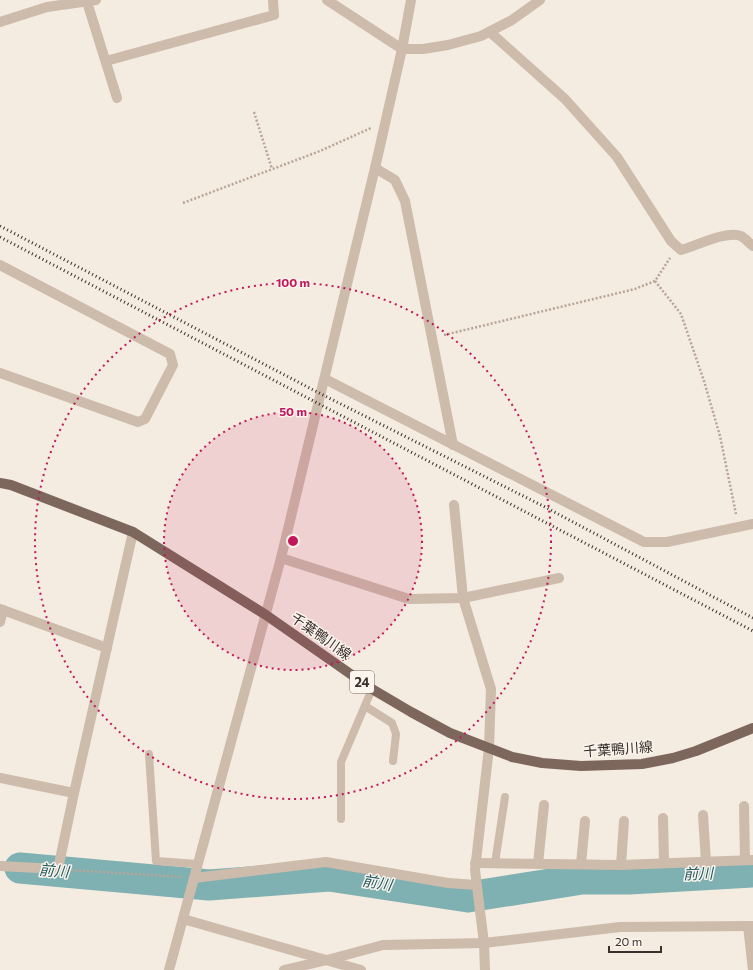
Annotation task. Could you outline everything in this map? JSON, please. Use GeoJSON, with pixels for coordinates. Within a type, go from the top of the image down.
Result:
{"type":"FeatureCollection","features":[{"type":"Feature","properties":{"kind":"main road","name":"千葉鴨川線"},"geometry":{"type":"LineString","coordinates":[[0,483],[11,485],[132,532],[266,615],[372,689],[450,733],[512,757],[542,763],[581,766],[642,764],[673,758],[696,751],[753,728]]}},
{"type":"Feature","properties":{"kind":"street"},"geometry":{"type":"LineString","coordinates":[[106,61],[274,16],[273,0]]}},
{"type":"Feature","properties":{"kind":"street"},"geometry":{"type":"LineString","coordinates":[[327,0],[402,49],[424,49],[448,45],[481,36],[530,8],[540,0]]}},
{"type":"Feature","properties":{"kind":"street"},"geometry":{"type":"LineString","coordinates":[[169,970],[281,558],[386,121],[411,0]]}},
{"type":"Feature","properties":{"kind":"street"},"geometry":{"type":"LineString","coordinates":[[0,22],[47,7],[92,1],[106,61],[117,98]]}},
{"type":"Feature","properties":{"kind":"street"},"geometry":{"type":"LineString","coordinates":[[490,32],[565,99],[617,157],[671,241],[681,250],[691,248],[724,235],[741,236],[753,246]]}},
{"type":"Feature","properties":{"kind":"street"},"geometry":{"type":"LineString","coordinates":[[375,168],[395,180],[405,201],[454,445]]}},
{"type":"Feature","properties":{"kind":"street"},"geometry":{"type":"LineString","coordinates":[[0,264],[170,354],[173,364],[145,419],[138,422],[0,373]]}},
{"type":"Feature","properties":{"kind":"street"},"geometry":{"type":"LineString","coordinates":[[325,379],[644,542],[667,542],[753,524]]}},
{"type":"Feature","properties":{"kind":"street"},"geometry":{"type":"LineString","coordinates":[[454,505],[463,598],[491,689],[489,748],[475,870],[484,943],[485,970]]}},
{"type":"Feature","properties":{"kind":"street"},"geometry":{"type":"LineString","coordinates":[[0,866],[58,869],[132,532]]}},
{"type":"Feature","properties":{"kind":"street"},"geometry":{"type":"LineString","coordinates":[[281,558],[409,598],[463,598],[559,578]]}},
{"type":"Feature","properties":{"kind":"street"},"geometry":{"type":"LineString","coordinates":[[0,622],[1,610],[107,648]]}},
{"type":"Feature","properties":{"kind":"street"},"geometry":{"type":"LineString","coordinates":[[0,778],[74,793]]}},
{"type":"Feature","properties":{"kind":"street"},"geometry":{"type":"LineString","coordinates":[[538,864],[544,805]]}},
{"type":"Feature","properties":{"kind":"street"},"geometry":{"type":"LineString","coordinates":[[476,863],[622,865],[749,860],[744,806]]}},
{"type":"Feature","properties":{"kind":"street"},"geometry":{"type":"LineString","coordinates":[[703,815],[706,862]]}},
{"type":"Feature","properties":{"kind":"street"},"geometry":{"type":"LineString","coordinates":[[663,818],[664,863]]}},
{"type":"Feature","properties":{"kind":"street"},"geometry":{"type":"LineString","coordinates":[[581,864],[585,821]]}},
{"type":"Feature","properties":{"kind":"street"},"geometry":{"type":"LineString","coordinates":[[622,865],[624,821]]}},
{"type":"Feature","properties":{"kind":"street"},"geometry":{"type":"LineString","coordinates":[[194,878],[326,862],[448,883],[476,884]]}},
{"type":"Feature","properties":{"kind":"street"},"geometry":{"type":"LineString","coordinates":[[183,919],[361,970]]}},
{"type":"Feature","properties":{"kind":"street"},"geometry":{"type":"LineString","coordinates":[[284,970],[383,945],[484,943],[620,927],[751,926],[753,970]]}},
{"type":"Feature","properties":{"kind":"lane"},"geometry":{"type":"LineString","coordinates":[[341,819],[341,762],[372,689]]}},
{"type":"Feature","properties":{"kind":"lane"},"geometry":{"type":"LineString","coordinates":[[365,706],[392,723],[396,734],[393,761]]}},
{"type":"Feature","properties":{"kind":"lane"},"geometry":{"type":"LineString","coordinates":[[149,754],[156,861],[198,864]]}},
{"type":"Feature","properties":{"kind":"lane"},"geometry":{"type":"LineString","coordinates":[[495,863],[505,797]]}},
{"type":"Feature","properties":{"kind":"path"},"geometry":{"type":"LineString","coordinates":[[254,112],[272,169]]}},
{"type":"Feature","properties":{"kind":"path"},"geometry":{"type":"LineString","coordinates":[[183,203],[320,151],[386,121]]}},
{"type":"Feature","properties":{"kind":"path"},"geometry":{"type":"LineString","coordinates":[[432,338],[635,289],[655,281],[677,246]]}},
{"type":"Feature","properties":{"kind":"path"},"geometry":{"type":"LineString","coordinates":[[655,281],[681,314],[702,373],[720,436],[739,527]]}},
{"type":"Feature","properties":{"kind":"path"},"geometry":{"type":"LineString","coordinates":[[58,869],[194,878]]}},
{"type":"Feature","properties":{"kind":"waterway","name":"前川"},"geometry":{"type":"LineString","coordinates":[[20,868],[209,885],[329,876],[468,897],[582,879],[629,879],[753,872]]}},
{"type":"Feature","properties":{"kind":"railway"},"geometry":{"type":"LineString","coordinates":[[0,226],[321,394],[545,507],[753,618]]}},
{"type":"Feature","properties":{"kind":"railway"},"geometry":{"type":"LineString","coordinates":[[0,237],[753,631]]}}]}
